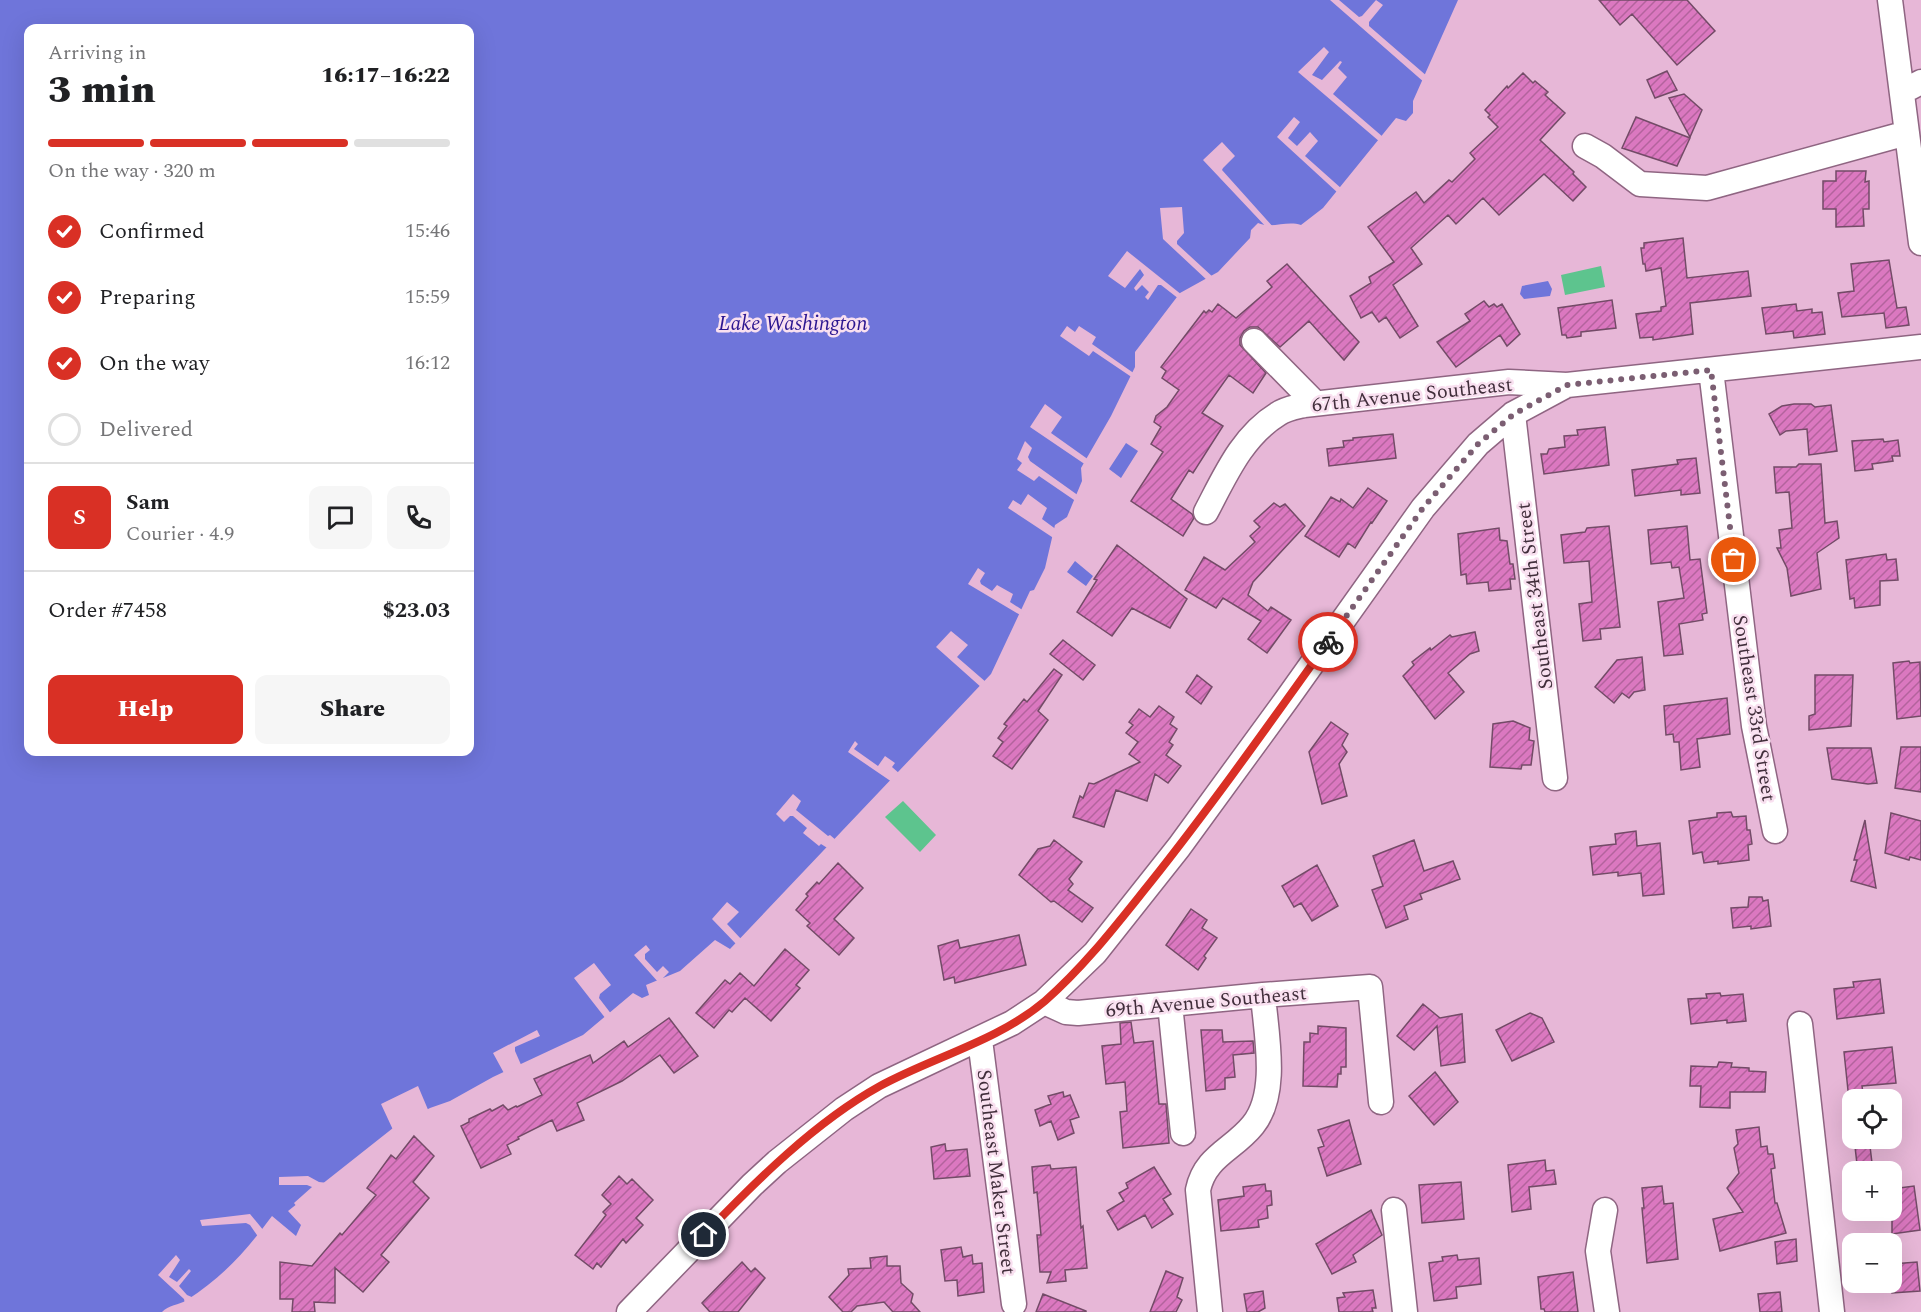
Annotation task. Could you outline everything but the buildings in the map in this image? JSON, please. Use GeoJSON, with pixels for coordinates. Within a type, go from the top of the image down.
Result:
{"type":"FeatureCollection","features":[{"type":"Feature","properties":{"kind":"street"},"geometry":{"type":"LineString","coordinates":[[1890,0],[1915,90],[1907,133],[1921,243]]}},
{"type":"Feature","properties":{"kind":"street"},"geometry":{"type":"LineString","coordinates":[[1585,146],[1604,156],[1640,184],[1707,188],[1907,133]]}},
{"type":"Feature","properties":{"kind":"street"},"geometry":{"type":"LineString","coordinates":[[1254,341],[1315,403]]}},
{"type":"Feature","properties":{"kind":"street","name":"67th Avenue Southeast"},"geometry":{"type":"LineString","coordinates":[[1206,512],[1236,455],[1258,429],[1279,412],[1315,403],[1509,381],[1567,385],[1921,347]]}},
{"type":"Feature","properties":{"kind":"street","name":"Southeast 33rd Street"},"geometry":{"type":"LineString","coordinates":[[1711,370],[1754,726],[1775,831]]}},
{"type":"Feature","properties":{"kind":"street"},"geometry":{"type":"LineString","coordinates":[[629,1312],[752,1185],[777,1162],[844,1109],[879,1086],[1012,1023],[1044,1002],[1095,952],[1179,847],[1423,508],[1478,444],[1514,414],[1567,385]]}},
{"type":"Feature","properties":{"kind":"street","name":"Southeast 34th Street"},"geometry":{"type":"LineString","coordinates":[[1514,414],[1555,778]]}},
{"type":"Feature","properties":{"kind":"street","name":"69th Avenue Southeast"},"geometry":{"type":"LineString","coordinates":[[1044,1002],[1066,1012],[1078,1013],[1370,987],[1381,1102]]}},
{"type":"Feature","properties":{"kind":"street"},"geometry":{"type":"LineString","coordinates":[[1210,1312],[1198,1190],[1200,1176],[1207,1166],[1253,1126],[1267,1098],[1269,1078],[1263,995]]}},
{"type":"Feature","properties":{"kind":"street"},"geometry":{"type":"LineString","coordinates":[[1170,1004],[1183,1133]]}},
{"type":"Feature","properties":{"kind":"street"},"geometry":{"type":"LineString","coordinates":[[1800,1024],[1832,1312]]}},
{"type":"Feature","properties":{"kind":"street","name":"Southeast Maker Street"},"geometry":{"type":"LineString","coordinates":[[980,1040],[1014,1304]]}},
{"type":"Feature","properties":{"kind":"street"},"geometry":{"type":"LineString","coordinates":[[1394,1210],[1405,1312]]}},
{"type":"Feature","properties":{"kind":"street"},"geometry":{"type":"LineString","coordinates":[[1605,1210],[1598,1251],[1607,1312]]}},
{"type":"Feature","properties":{"kind":"green space"},"geometry":{"type":"Polygon","coordinates":[[[1601,266],[1605,287],[1565,295],[1561,275],[1601,266]]]}},
{"type":"Feature","properties":{"kind":"green space"},"geometry":{"type":"Polygon","coordinates":[[[903,801],[936,835],[920,852],[885,817],[903,801]]]}},
{"type":"Feature","properties":{"kind":"water","name":"Lake Washington"},"geometry":{"type":"Polygon","coordinates":[[[0,0],[1458,0],[1413,101],[1413,113],[1406,121],[1396,118],[1323,208],[1301,225],[1258,223],[1251,230],[1250,238],[1218,272],[1180,293],[1135,352],[1135,367],[1111,416],[1081,468],[1082,481],[1067,517],[1055,525],[1045,568],[1034,590],[1030,591],[991,674],[730,949],[715,940],[680,971],[646,985],[649,995],[642,998],[633,993],[583,1035],[493,1077],[450,1101],[430,1108],[393,1128],[288,1211],[301,1225],[296,1236],[272,1216],[234,1262],[212,1282],[184,1302],[162,1312],[0,1312],[0,0]]]}},
{"type":"Feature","properties":{"kind":"water"},"geometry":{"type":"Polygon","coordinates":[[[1548,281],[1552,289],[1550,296],[1524,299],[1520,294],[1522,286],[1548,281]]]}},
{"type":"Feature","properties":{"kind":"water"},"geometry":{"type":"Polygon","coordinates":[[[1126,443],[1138,451],[1121,478],[1109,469],[1126,443]]]}},
{"type":"Feature","properties":{"kind":"water"},"geometry":{"type":"Polygon","coordinates":[[[1075,561],[1093,576],[1086,586],[1067,572],[1075,561]]]}},
{"type":"Feature","properties":{"kind":"pier"},"geometry":{"type":"Polygon","coordinates":[[[1330,0],[1339,0],[1359,17],[1376,0],[1383,5],[1369,22],[1369,26],[1428,77],[1425,83],[1330,0]]]}},
{"type":"Feature","properties":{"kind":"pier"},"geometry":{"type":"Polygon","coordinates":[[[1324,47],[1329,52],[1312,75],[1322,80],[1340,61],[1342,62],[1338,68],[1347,77],[1333,94],[1383,137],[1380,142],[1298,72],[1324,47]]]}},
{"type":"Feature","properties":{"kind":"pier"},"geometry":{"type":"Polygon","coordinates":[[[1294,117],[1300,122],[1288,138],[1297,146],[1310,132],[1318,141],[1305,156],[1342,189],[1338,193],[1277,137],[1294,117]]]}},
{"type":"Feature","properties":{"kind":"pier"},"geometry":{"type":"Polygon","coordinates":[[[1222,142],[1235,156],[1222,170],[1274,228],[1268,229],[1203,160],[1222,142]]]}},
{"type":"Feature","properties":{"kind":"pier"},"geometry":{"type":"Polygon","coordinates":[[[1182,207],[1184,233],[1177,244],[1214,278],[1208,281],[1163,239],[1160,208],[1182,207]]]}},
{"type":"Feature","properties":{"kind":"pier"},"geometry":{"type":"Polygon","coordinates":[[[1127,251],[1182,295],[1179,299],[1161,285],[1158,285],[1148,300],[1145,297],[1149,292],[1142,285],[1136,291],[1134,288],[1144,275],[1140,269],[1125,288],[1108,276],[1127,251]]]}},
{"type":"Feature","properties":{"kind":"pier"},"geometry":{"type":"Polygon","coordinates":[[[1067,326],[1075,332],[1079,326],[1096,337],[1092,344],[1135,374],[1133,378],[1093,351],[1089,356],[1060,336],[1067,326]]]}},
{"type":"Feature","properties":{"kind":"pier"},"geometry":{"type":"Polygon","coordinates":[[[1045,404],[1062,417],[1051,433],[1089,460],[1086,465],[1030,427],[1045,404]]]}},
{"type":"Feature","properties":{"kind":"pier"},"geometry":{"type":"Polygon","coordinates":[[[1025,441],[1032,448],[1028,457],[1030,461],[1079,496],[1077,502],[1039,476],[1034,481],[1017,470],[1022,463],[1017,459],[1025,441]]]}},
{"type":"Feature","properties":{"kind":"pier"},"geometry":{"type":"Polygon","coordinates":[[[1028,494],[1047,508],[1042,519],[1057,530],[1055,539],[1008,508],[1013,500],[1021,505],[1028,494]]]}},
{"type":"Feature","properties":{"kind":"pier"},"geometry":{"type":"Polygon","coordinates":[[[978,568],[985,573],[980,581],[981,584],[992,591],[997,585],[1013,594],[1010,602],[1024,611],[1022,616],[968,584],[978,568]]]}},
{"type":"Feature","properties":{"kind":"pier"},"geometry":{"type":"Polygon","coordinates":[[[951,631],[968,645],[957,657],[987,683],[982,688],[936,647],[951,631]]]}},
{"type":"Feature","properties":{"kind":"pier"},"geometry":{"type":"Polygon","coordinates":[[[855,741],[858,744],[854,749],[878,766],[885,756],[895,763],[892,767],[900,774],[892,782],[848,752],[855,741]]]}},
{"type":"Feature","properties":{"kind":"pier"},"geometry":{"type":"Polygon","coordinates":[[[793,794],[801,801],[796,810],[837,841],[829,849],[821,844],[819,846],[803,833],[807,828],[793,816],[784,822],[776,814],[793,794]]]}},
{"type":"Feature","properties":{"kind":"pier"},"geometry":{"type":"Polygon","coordinates":[[[727,902],[739,912],[727,924],[742,940],[737,945],[712,919],[727,902]]]}},
{"type":"Feature","properties":{"kind":"pier"},"geometry":{"type":"Polygon","coordinates":[[[646,945],[650,950],[645,954],[645,959],[657,972],[663,966],[669,972],[663,978],[665,981],[659,983],[634,955],[646,945]]]}},
{"type":"Feature","properties":{"kind":"pier"},"geometry":{"type":"Polygon","coordinates":[[[594,963],[611,985],[600,994],[599,998],[612,1015],[606,1019],[574,978],[594,963]]]}},
{"type":"Feature","properties":{"kind":"pier"},"geometry":{"type":"Polygon","coordinates":[[[537,1030],[540,1036],[515,1047],[522,1067],[505,1075],[493,1053],[537,1030]]]}},
{"type":"Feature","properties":{"kind":"pier"},"geometry":{"type":"Polygon","coordinates":[[[418,1086],[429,1112],[394,1132],[381,1104],[418,1086]]]}},
{"type":"Feature","properties":{"kind":"pier"},"geometry":{"type":"Polygon","coordinates":[[[308,1176],[319,1182],[328,1183],[297,1207],[294,1203],[312,1187],[279,1185],[279,1177],[308,1176]]]}},
{"type":"Feature","properties":{"kind":"pier"},"geometry":{"type":"Polygon","coordinates":[[[250,1214],[264,1231],[259,1238],[246,1223],[202,1226],[200,1220],[250,1214]]]}},
{"type":"Feature","properties":{"kind":"pier"},"geometry":{"type":"Polygon","coordinates":[[[176,1255],[180,1260],[169,1277],[177,1282],[189,1269],[191,1271],[179,1286],[187,1295],[194,1298],[185,1304],[184,1299],[158,1275],[176,1255]]]}},
{"type":"Feature","properties":{"kind":"way so far"},"geometry":{"type":"LineString","coordinates":[[1328,642],[1423,508],[1478,444],[1514,414],[1567,385],[1711,370],[1734,560]]}},
{"type":"Feature","properties":{"kind":"route"},"geometry":{"type":"LineString","coordinates":[[704,1235],[777,1162],[844,1109],[879,1086],[980,1040],[1044,1002],[1095,952],[1179,847],[1328,642]]}}]}
